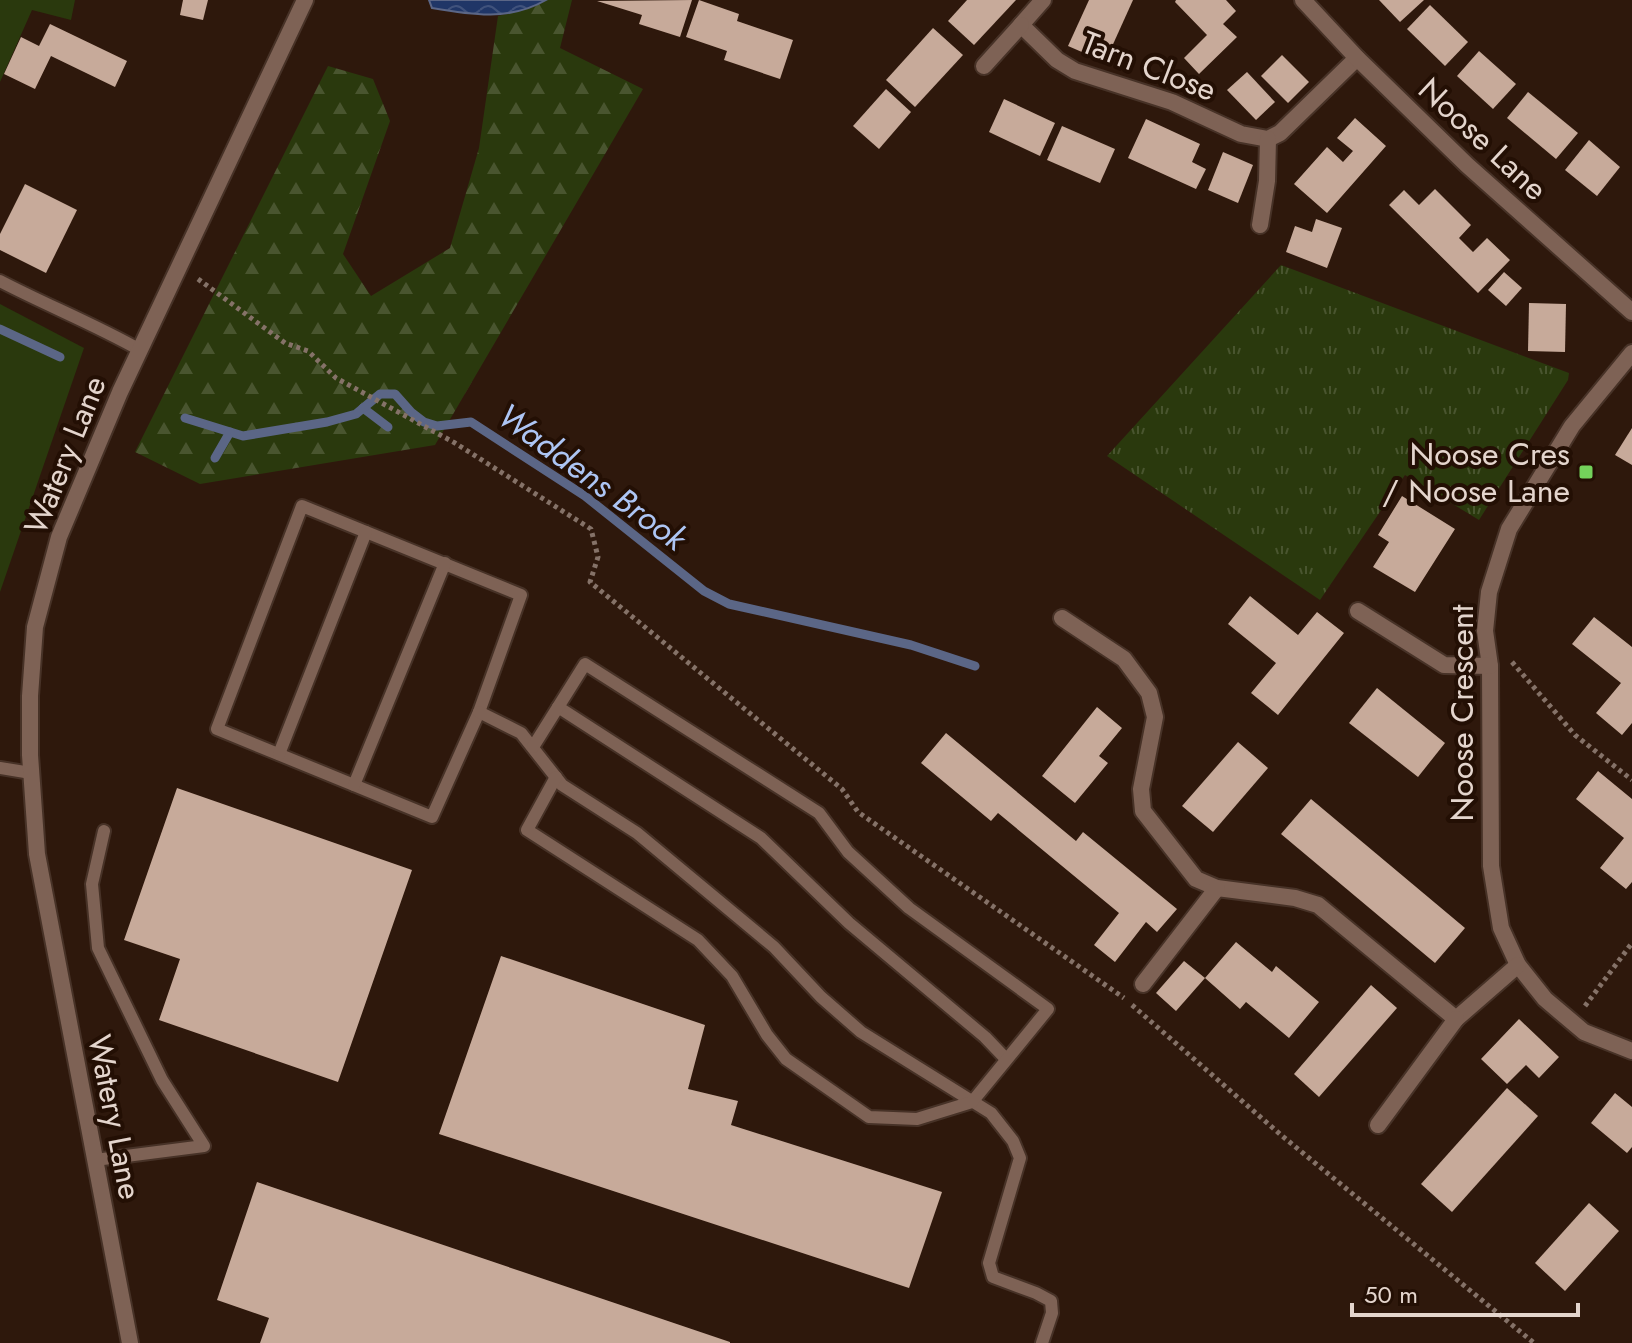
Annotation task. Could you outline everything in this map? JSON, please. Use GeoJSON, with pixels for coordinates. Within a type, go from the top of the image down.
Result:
{"type":"FeatureCollection","features":[{"type":"Feature","properties":{"kind":"street","name":"Watery Lane"},"geometry":{"type":"LineString","coordinates":[[130,1343],[37,854],[31,773],[32,650],[43,591],[59,537],[140,350],[305,0]]}},
{"type":"Feature","properties":{"kind":"street"},"geometry":{"type":"LineString","coordinates":[[984,66],[1043,0]]}},
{"type":"Feature","properties":{"kind":"street","name":"Noose Lane"},"geometry":{"type":"LineString","coordinates":[[1303,0],[1357,58],[1477,175],[1632,312]]}},
{"type":"Feature","properties":{"kind":"street","name":"Tarn Close"},"geometry":{"type":"LineString","coordinates":[[1021,25],[1057,60],[1075,71],[1172,102],[1241,134],[1268,139]]}},
{"type":"Feature","properties":{"kind":"street"},"geometry":{"type":"LineString","coordinates":[[1260,225],[1267,181],[1268,139],[1292,124],[1357,58]]}},
{"type":"Feature","properties":{"kind":"street","name":"Noose Crescent"},"geometry":{"type":"LineString","coordinates":[[1632,353],[1572,426],[1509,529],[1489,592],[1485,631],[1490,666],[1491,866],[1501,928],[1518,965],[1545,999],[1584,1032],[1632,1051]]}},
{"type":"Feature","properties":{"kind":"street"},"geometry":{"type":"LineString","coordinates":[[1358,611],[1444,665],[1490,666]]}},
{"type":"Feature","properties":{"kind":"street"},"geometry":{"type":"LineString","coordinates":[[1062,618],[1124,659],[1149,693],[1155,717],[1141,789],[1143,811],[1196,879],[1217,888],[1295,898],[1318,905],[1456,1019]]}},
{"type":"Feature","properties":{"kind":"street"},"geometry":{"type":"LineString","coordinates":[[1143,984],[1217,888]]}},
{"type":"Feature","properties":{"kind":"street"},"geometry":{"type":"LineString","coordinates":[[1378,1125],[1456,1019],[1518,965]]}},
{"type":"Feature","properties":{"kind":"lane"},"geometry":{"type":"LineString","coordinates":[[0,281],[46,305],[104,329],[140,350]]}},
{"type":"Feature","properties":{"kind":"lane"},"geometry":{"type":"LineString","coordinates":[[302,506],[445,563],[521,595],[479,712],[432,817],[217,729],[302,506]]}},
{"type":"Feature","properties":{"kind":"lane"},"geometry":{"type":"LineString","coordinates":[[279,754],[366,532]]}},
{"type":"Feature","properties":{"kind":"lane"},"geometry":{"type":"LineString","coordinates":[[354,785],[445,563]]}},
{"type":"Feature","properties":{"kind":"lane"},"geometry":{"type":"LineString","coordinates":[[533,747],[585,664],[819,813],[848,852],[909,908],[1048,1009],[972,1102],[917,1119],[869,1117],[786,1059],[767,1035],[732,976],[698,940],[527,830],[556,777]]}},
{"type":"Feature","properties":{"kind":"lane"},"geometry":{"type":"LineString","coordinates":[[558,707],[761,838],[849,923],[985,1037],[1006,1059]]}},
{"type":"Feature","properties":{"kind":"lane"},"geometry":{"type":"LineString","coordinates":[[479,712],[521,733],[562,785],[637,833],[774,947],[821,997],[861,1032],[991,1113],[1013,1141],[1020,1158],[989,1263],[993,1277],[1051,1301],[1052,1313],[1042,1343]]}},
{"type":"Feature","properties":{"kind":"lane"},"geometry":{"type":"LineString","coordinates":[[0,768],[31,773]]}},
{"type":"Feature","properties":{"kind":"lane"},"geometry":{"type":"LineString","coordinates":[[95,1160],[204,1146],[162,1080],[98,948],[92,884],[104,831]]}},
{"type":"Feature","properties":{"kind":"path"},"geometry":{"type":"LineString","coordinates":[[204,283],[285,343],[308,351],[336,378],[455,443],[591,529],[598,557],[590,582],[842,789],[858,812],[1126,999],[1143,984]]}},
{"type":"Feature","properties":{"kind":"path"},"geometry":{"type":"LineString","coordinates":[[1485,631],[1575,735],[1632,780]]}},
{"type":"Feature","properties":{"kind":"path"},"geometry":{"type":"LineString","coordinates":[[1572,1023],[1632,943]]}},
{"type":"Feature","properties":{"kind":"path"},"geometry":{"type":"LineString","coordinates":[[1143,984],[1127,1001],[1281,1135],[1534,1343]]}},
{"type":"Feature","properties":{"kind":"green space"},"geometry":{"type":"Polygon","coordinates":[[[0,0],[75,0],[71,20],[32,10],[0,82],[0,0]]]}},
{"type":"Feature","properties":{"kind":"green space"},"geometry":{"type":"Polygon","coordinates":[[[546,0],[572,0],[560,48],[643,89],[435,445],[200,484],[135,452],[328,66],[373,79],[390,121],[343,254],[371,296],[450,248],[479,148],[498,16],[533,7],[546,0]]]}},
{"type":"Feature","properties":{"kind":"green space"},"geometry":{"type":"Polygon","coordinates":[[[1281,265],[1569,373],[1568,380],[1479,520],[1405,475],[1320,600],[1107,456],[1281,265]]]}},
{"type":"Feature","properties":{"kind":"green space"},"geometry":{"type":"Polygon","coordinates":[[[0,304],[84,348],[0,592],[0,304]]]}},
{"type":"Feature","properties":{"kind":"water"},"geometry":{"type":"Polygon","coordinates":[[[429,0],[546,0],[519,11],[490,14],[432,8],[429,0]]]}},
{"type":"Feature","properties":{"kind":"building"},"geometry":{"type":"Polygon","coordinates":[[[183,0],[208,0],[203,20],[180,15],[183,0]]]}},
{"type":"Feature","properties":{"kind":"building"},"geometry":{"type":"Polygon","coordinates":[[[692,0],[680,37],[639,24],[642,15],[597,1],[692,0]]]}},
{"type":"Feature","properties":{"kind":"building"},"geometry":{"type":"Polygon","coordinates":[[[699,0],[739,14],[737,21],[793,40],[780,79],[724,60],[727,51],[686,37],[699,0]]]}},
{"type":"Feature","properties":{"kind":"building"},"geometry":{"type":"Polygon","coordinates":[[[967,0],[1016,0],[974,45],[948,21],[967,0]]]}},
{"type":"Feature","properties":{"kind":"building"},"geometry":{"type":"Polygon","coordinates":[[[1089,0],[1133,0],[1105,62],[1068,46],[1089,0]]]}},
{"type":"Feature","properties":{"kind":"building"},"geometry":{"type":"Polygon","coordinates":[[[1176,0],[1226,0],[1236,11],[1223,24],[1237,37],[1199,74],[1184,58],[1207,35],[1176,0]]]}},
{"type":"Feature","properties":{"kind":"building"},"geometry":{"type":"Polygon","coordinates":[[[1379,0],[1424,0],[1400,22],[1379,0]]]}},
{"type":"Feature","properties":{"kind":"building"},"geometry":{"type":"Polygon","coordinates":[[[1430,5],[1468,42],[1445,66],[1407,29],[1430,5]]]}},
{"type":"Feature","properties":{"kind":"building"},"geometry":{"type":"Polygon","coordinates":[[[50,24],[127,61],[115,87],[51,56],[35,89],[4,74],[21,37],[39,46],[50,24]]]}},
{"type":"Feature","properties":{"kind":"building"},"geometry":{"type":"Polygon","coordinates":[[[933,28],[963,55],[915,107],[886,80],[933,28]]]}},
{"type":"Feature","properties":{"kind":"building"},"geometry":{"type":"Polygon","coordinates":[[[1479,51],[1516,84],[1493,109],[1457,76],[1479,51]]]}},
{"type":"Feature","properties":{"kind":"building"},"geometry":{"type":"Polygon","coordinates":[[[1282,55],[1309,82],[1288,103],[1261,76],[1282,55]]]}},
{"type":"Feature","properties":{"kind":"building"},"geometry":{"type":"Polygon","coordinates":[[[1247,72],[1275,102],[1256,120],[1227,90],[1247,72]]]}},
{"type":"Feature","properties":{"kind":"building"},"geometry":{"type":"Polygon","coordinates":[[[886,89],[911,112],[879,149],[853,126],[886,89]]]}},
{"type":"Feature","properties":{"kind":"building"},"geometry":{"type":"Polygon","coordinates":[[[1528,92],[1578,133],[1556,159],[1507,118],[1528,92]]]}},
{"type":"Feature","properties":{"kind":"building"},"geometry":{"type":"Polygon","coordinates":[[[1004,99],[1055,123],[1040,156],[989,132],[1004,99]]]}},
{"type":"Feature","properties":{"kind":"building"},"geometry":{"type":"Polygon","coordinates":[[[1355,118],[1386,146],[1327,213],[1294,184],[1327,147],[1343,162],[1353,151],[1337,138],[1355,118]]]}},
{"type":"Feature","properties":{"kind":"building"},"geometry":{"type":"Polygon","coordinates":[[[1146,119],[1200,144],[1192,162],[1206,169],[1196,189],[1128,158],[1146,119]]]}},
{"type":"Feature","properties":{"kind":"building"},"geometry":{"type":"Polygon","coordinates":[[[1062,126],[1115,149],[1100,183],[1047,160],[1062,126]]]}},
{"type":"Feature","properties":{"kind":"building"},"geometry":{"type":"Polygon","coordinates":[[[1589,140],[1620,167],[1597,196],[1565,170],[1589,140]]]}},
{"type":"Feature","properties":{"kind":"building"},"geometry":{"type":"Polygon","coordinates":[[[1223,152],[1253,165],[1238,203],[1208,190],[1223,152]]]}},
{"type":"Feature","properties":{"kind":"building"},"geometry":{"type":"Polygon","coordinates":[[[25,184],[77,210],[46,273],[0,250],[0,234],[25,184]]]}},
{"type":"Feature","properties":{"kind":"building"},"geometry":{"type":"Polygon","coordinates":[[[1435,189],[1471,225],[1459,238],[1473,252],[1487,238],[1510,260],[1478,293],[1389,205],[1404,190],[1419,205],[1435,189]]]}},
{"type":"Feature","properties":{"kind":"building"},"geometry":{"type":"Polygon","coordinates":[[[1316,219],[1342,228],[1327,268],[1286,252],[1295,226],[1312,232],[1316,219]]]}},
{"type":"Feature","properties":{"kind":"building"},"geometry":{"type":"Polygon","coordinates":[[[1504,272],[1522,288],[1506,306],[1488,290],[1504,272]]]}},
{"type":"Feature","properties":{"kind":"building"},"geometry":{"type":"Polygon","coordinates":[[[1529,303],[1566,304],[1565,352],[1528,351],[1529,303]]]}},
{"type":"Feature","properties":{"kind":"building"},"geometry":{"type":"Polygon","coordinates":[[[1632,428],[1632,465],[1615,455],[1632,428]]]}},
{"type":"Feature","properties":{"kind":"building"},"geometry":{"type":"Polygon","coordinates":[[[1402,496],[1455,529],[1415,592],[1373,567],[1389,542],[1378,535],[1402,496]]]}},
{"type":"Feature","properties":{"kind":"building"},"geometry":{"type":"Polygon","coordinates":[[[1250,596],[1298,635],[1317,612],[1344,633],[1278,715],[1251,693],[1276,663],[1228,624],[1250,596]]]}},
{"type":"Feature","properties":{"kind":"building"},"geometry":{"type":"Polygon","coordinates":[[[1594,617],[1632,647],[1632,723],[1622,735],[1596,713],[1621,683],[1572,644],[1594,617]]]}},
{"type":"Feature","properties":{"kind":"building"},"geometry":{"type":"Polygon","coordinates":[[[1377,688],[1445,743],[1418,777],[1349,723],[1377,688]]]}},
{"type":"Feature","properties":{"kind":"building"},"geometry":{"type":"Polygon","coordinates":[[[1097,707],[1122,728],[1099,756],[1108,763],[1075,803],[1042,776],[1097,707]]]}},
{"type":"Feature","properties":{"kind":"building"},"geometry":{"type":"Polygon","coordinates":[[[946,733],[1076,841],[1083,832],[1177,909],[1157,932],[1146,922],[1115,962],[1094,945],[1119,913],[998,813],[991,821],[921,763],[946,733]]]}},
{"type":"Feature","properties":{"kind":"building"},"geometry":{"type":"Polygon","coordinates":[[[1238,742],[1268,768],[1213,832],[1182,806],[1238,742]]]}},
{"type":"Feature","properties":{"kind":"building"},"geometry":{"type":"Polygon","coordinates":[[[1598,771],[1632,799],[1632,882],[1626,889],[1600,868],[1624,838],[1576,799],[1598,771]]]}},
{"type":"Feature","properties":{"kind":"building"},"geometry":{"type":"Polygon","coordinates":[[[177,788],[412,870],[338,1082],[159,1020],[180,959],[124,940],[177,788]]]}},
{"type":"Feature","properties":{"kind":"building"},"geometry":{"type":"Polygon","coordinates":[[[1311,799],[1465,928],[1435,963],[1281,834],[1311,799]]]}},
{"type":"Feature","properties":{"kind":"building"},"geometry":{"type":"Polygon","coordinates":[[[1236,942],[1272,972],[1276,966],[1319,1002],[1289,1038],[1246,1002],[1240,1009],[1205,978],[1236,942]]]}},
{"type":"Feature","properties":{"kind":"building"},"geometry":{"type":"Polygon","coordinates":[[[501,956],[705,1025],[688,1089],[738,1101],[731,1125],[942,1192],[909,1288],[439,1134],[501,956]]]}},
{"type":"Feature","properties":{"kind":"building"},"geometry":{"type":"Polygon","coordinates":[[[1184,961],[1205,978],[1176,1011],[1156,993],[1184,961]]]}},
{"type":"Feature","properties":{"kind":"building"},"geometry":{"type":"Polygon","coordinates":[[[1371,985],[1397,1008],[1319,1097],[1294,1074],[1371,985]]]}},
{"type":"Feature","properties":{"kind":"building"},"geometry":{"type":"Polygon","coordinates":[[[1519,1019],[1559,1057],[1539,1078],[1526,1065],[1507,1084],[1481,1059],[1519,1019]]]}},
{"type":"Feature","properties":{"kind":"building"},"geometry":{"type":"Polygon","coordinates":[[[1507,1088],[1538,1116],[1452,1212],[1421,1184],[1507,1088]]]}},
{"type":"Feature","properties":{"kind":"building"},"geometry":{"type":"Polygon","coordinates":[[[1615,1093],[1632,1107],[1632,1147],[1627,1153],[1591,1123],[1615,1093]]]}},
{"type":"Feature","properties":{"kind":"building"},"geometry":{"type":"Polygon","coordinates":[[[257,1182],[730,1343],[260,1343],[269,1318],[217,1300],[257,1182]]]}},
{"type":"Feature","properties":{"kind":"building"},"geometry":{"type":"Polygon","coordinates":[[[1589,1203],[1619,1231],[1565,1291],[1535,1263],[1589,1203]]]}},
{"type":"Feature","properties":{"kind":"waterway","name":"Waddens Brook"},"geometry":{"type":"LineString","coordinates":[[0,329],[60,357]]}},
{"type":"Feature","properties":{"kind":"waterway","name":"Waddens Brook"},"geometry":{"type":"LineString","coordinates":[[185,418],[243,436],[356,414],[380,394],[395,394],[424,422],[437,426],[471,422],[585,496],[704,591],[729,604],[911,645],[975,666]]}},
{"type":"Feature","properties":{"kind":"waterway"},"geometry":{"type":"LineString","coordinates":[[363,408],[388,427]]}},
{"type":"Feature","properties":{"kind":"waterway"},"geometry":{"type":"LineString","coordinates":[[215,458],[230,432]]}},
{"type":"Feature","properties":{"kind":"place","name":"Noose Cres / Noose Lane"},"geometry":{"type":"Point","coordinates":[1586,472]}}]}
